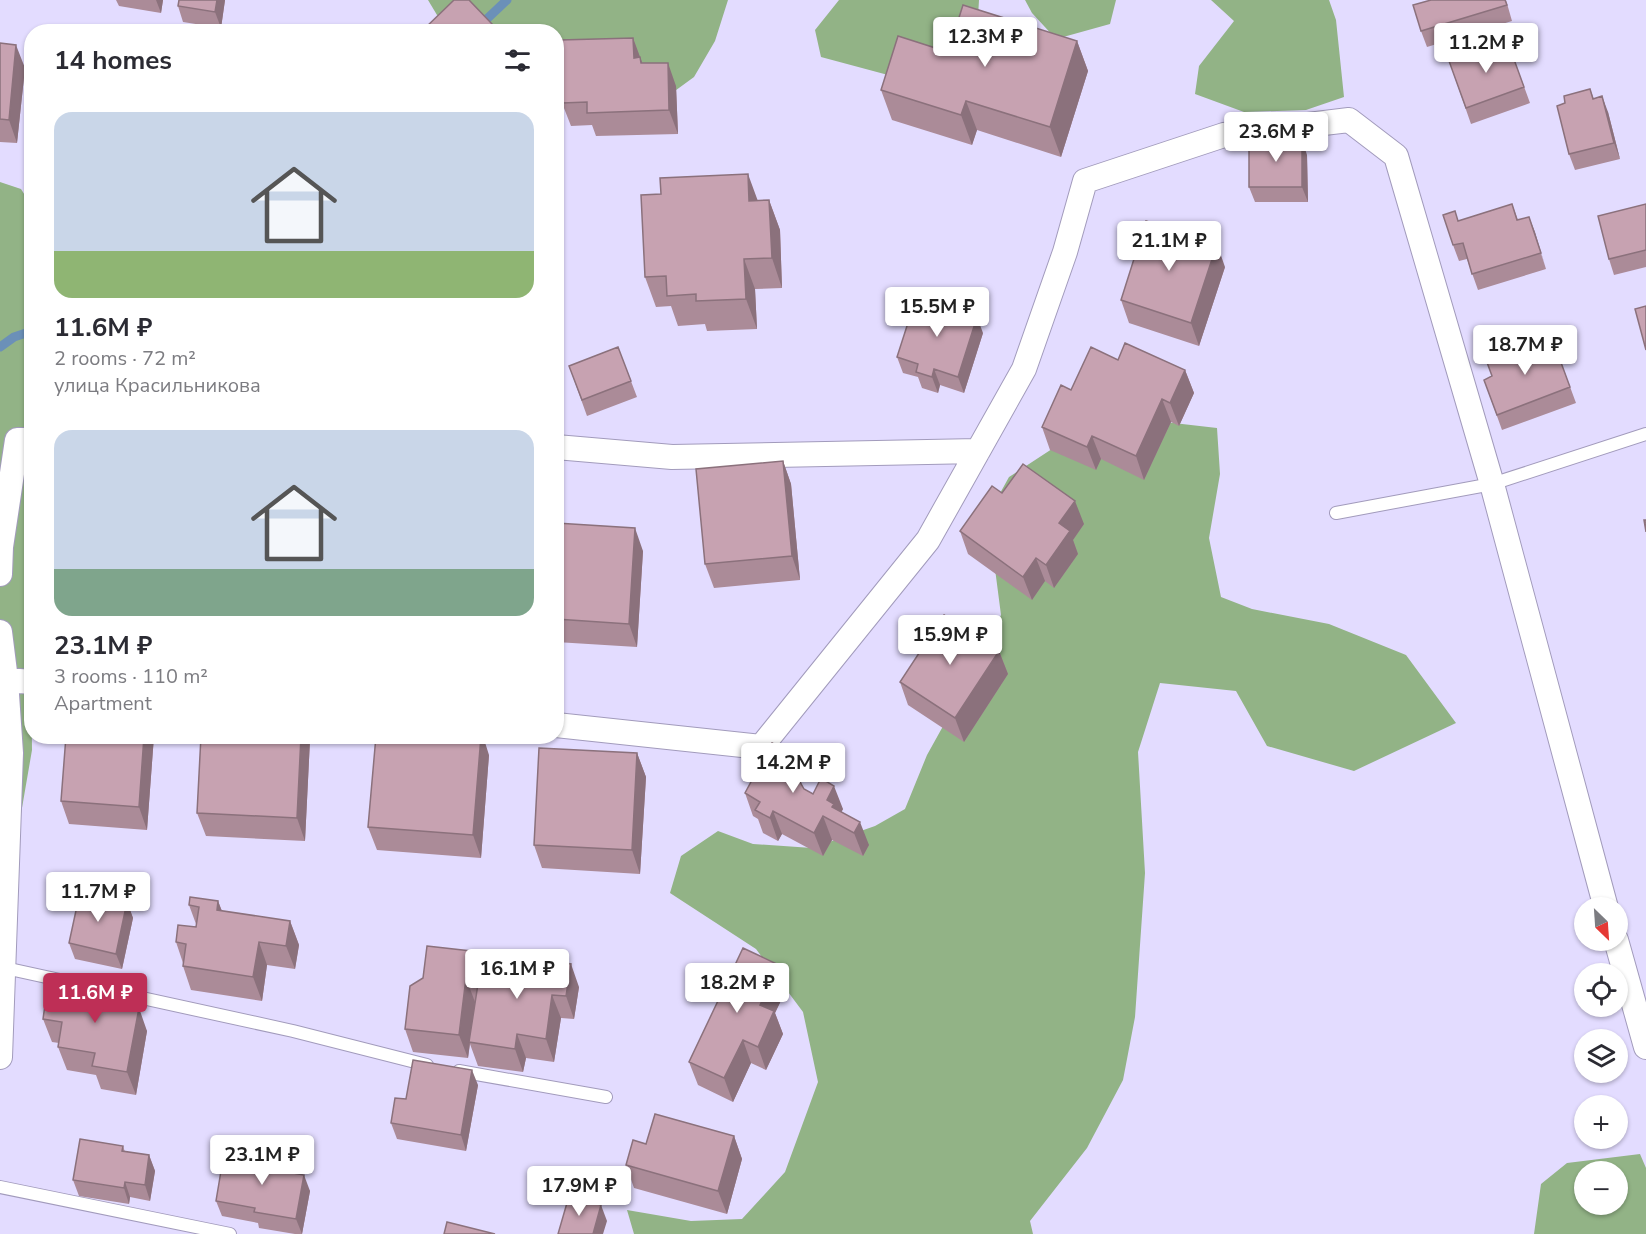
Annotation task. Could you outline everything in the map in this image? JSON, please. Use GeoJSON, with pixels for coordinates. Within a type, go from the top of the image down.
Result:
{"type":"FeatureCollection","features":[{"type":"Feature","properties":{"kind":"street"},"geometry":{"type":"LineString","coordinates":[[564,726],[761,747],[928,540],[1024,369],[1065,252],[1085,181],[1224,135],[1349,120],[1396,156],[1492,484],[1603,897]]}},
{"type":"Feature","properties":{"kind":"street"},"geometry":{"type":"LineString","coordinates":[[0,574],[1,547],[24,440]]}},
{"type":"Feature","properties":{"kind":"street"},"geometry":{"type":"LineString","coordinates":[[564,448],[672,457],[978,451]]}},
{"type":"Feature","properties":{"kind":"street"},"geometry":{"type":"LineString","coordinates":[[0,632],[11,753],[0,1057]]}},
{"type":"Feature","properties":{"kind":"street"},"geometry":{"type":"LineString","coordinates":[[6,680],[24,681]]}},
{"type":"Feature","properties":{"kind":"street"},"geometry":{"type":"LineString","coordinates":[[1619,951],[1646,1047]]}},
{"type":"Feature","properties":{"kind":"lane"},"geometry":{"type":"LineString","coordinates":[[1336,513],[1492,484],[1646,434]]}},
{"type":"Feature","properties":{"kind":"lane"},"geometry":{"type":"LineString","coordinates":[[4,968],[294,1031],[418,1063],[606,1097]]}},
{"type":"Feature","properties":{"kind":"lane"},"geometry":{"type":"LineString","coordinates":[[0,1187],[230,1234]]}},
{"type":"Feature","properties":{"kind":"green space"},"geometry":{"type":"Polygon","coordinates":[[[428,0],[728,0],[715,41],[694,77],[657,104],[577,51],[564,52],[564,24],[451,24],[437,15],[428,0]]]}},
{"type":"Feature","properties":{"kind":"green space"},"geometry":{"type":"Polygon","coordinates":[[[839,0],[979,0],[976,52],[929,86],[821,57],[815,30],[839,0]]]}},
{"type":"Feature","properties":{"kind":"green space"},"geometry":{"type":"Polygon","coordinates":[[[1025,0],[1116,0],[1110,24],[1056,39],[1032,13],[1025,0]]]}},
{"type":"Feature","properties":{"kind":"green space"},"geometry":{"type":"Polygon","coordinates":[[[1211,0],[1329,0],[1336,20],[1344,97],[1306,110],[1244,112],[1195,94],[1199,66],[1234,21],[1211,0]]]}},
{"type":"Feature","properties":{"kind":"green space"},"geometry":{"type":"Polygon","coordinates":[[[0,182],[21,189],[24,194],[24,744],[32,744],[32,750],[8,889],[0,918],[0,182]]]}},
{"type":"Feature","properties":{"kind":"green space"},"geometry":{"type":"Polygon","coordinates":[[[1130,418],[1217,428],[1220,474],[1209,538],[1221,597],[1252,609],[1329,624],[1406,655],[1456,723],[1354,771],[1267,746],[1236,691],[1160,683],[1138,752],[1145,873],[1135,1017],[1123,1080],[1087,1148],[1030,1221],[1033,1234],[634,1234],[627,1210],[691,1221],[742,1219],[785,1172],[818,1082],[803,1012],[756,949],[670,893],[681,856],[718,831],[753,844],[812,848],[875,826],[905,809],[927,755],[1001,615],[988,515],[1009,477],[1081,430],[1130,418]]]}},
{"type":"Feature","properties":{"kind":"green space"},"geometry":{"type":"Polygon","coordinates":[[[1640,1154],[1646,1168],[1646,1234],[1534,1234],[1541,1184],[1567,1163],[1574,1162],[1574,1215],[1628,1215],[1628,1161],[1583,1161],[1640,1154]]]}},
{"type":"Feature","properties":{"kind":"building"},"geometry":{"type":"Polygon","coordinates":[[[179,0],[217,0],[215,12],[178,6],[179,0]]]}},
{"type":"Feature","properties":{"kind":"building"},"geometry":{"type":"Polygon","coordinates":[[[454,0],[469,0],[492,24],[429,24],[454,0]]]}},
{"type":"Feature","properties":{"kind":"building"},"geometry":{"type":"Polygon","coordinates":[[[1431,0],[1505,0],[1507,5],[1421,31],[1413,5],[1431,0]]]}},
{"type":"Feature","properties":{"kind":"building"},"geometry":{"type":"Polygon","coordinates":[[[963,5],[1077,41],[1050,127],[966,101],[961,115],[881,90],[898,36],[948,52],[963,5]]]}},
{"type":"Feature","properties":{"kind":"building"},"geometry":{"type":"Polygon","coordinates":[[[633,38],[634,58],[640,57],[641,63],[668,63],[669,110],[587,113],[587,102],[564,103],[564,40],[633,38]]]}},
{"type":"Feature","properties":{"kind":"building"},"geometry":{"type":"Polygon","coordinates":[[[1507,40],[1524,87],[1466,108],[1449,61],[1507,40]]]}},
{"type":"Feature","properties":{"kind":"building"},"geometry":{"type":"Polygon","coordinates":[[[0,43],[16,45],[9,120],[0,119],[0,43]]]}},
{"type":"Feature","properties":{"kind":"building"},"geometry":{"type":"Polygon","coordinates":[[[1590,89],[1593,99],[1602,96],[1614,143],[1569,154],[1557,106],[1565,103],[1564,96],[1590,89]]]}},
{"type":"Feature","properties":{"kind":"building"},"geometry":{"type":"Polygon","coordinates":[[[1249,139],[1302,139],[1302,187],[1249,187],[1249,139]]]}},
{"type":"Feature","properties":{"kind":"building"},"geometry":{"type":"Polygon","coordinates":[[[748,174],[749,201],[769,200],[772,258],[744,259],[746,299],[696,301],[696,294],[667,296],[666,276],[645,277],[641,195],[661,194],[660,178],[748,174]]]}},
{"type":"Feature","properties":{"kind":"building"},"geometry":{"type":"Polygon","coordinates":[[[1512,204],[1517,220],[1529,217],[1541,253],[1472,274],[1463,243],[1453,245],[1443,215],[1455,211],[1458,221],[1512,204]]]}},
{"type":"Feature","properties":{"kind":"building"},"geometry":{"type":"Polygon","coordinates":[[[1646,204],[1646,250],[1609,259],[1598,216],[1646,204]]]}},
{"type":"Feature","properties":{"kind":"building"},"geometry":{"type":"Polygon","coordinates":[[[1146,221],[1217,244],[1191,323],[1121,300],[1146,221]]]}},
{"type":"Feature","properties":{"kind":"building"},"geometry":{"type":"Polygon","coordinates":[[[916,298],[977,317],[958,377],[934,369],[932,377],[916,372],[918,364],[897,357],[916,298]]]}},
{"type":"Feature","properties":{"kind":"building"},"geometry":{"type":"Polygon","coordinates":[[[1646,306],[1646,350],[1635,309],[1646,306]]]}},
{"type":"Feature","properties":{"kind":"building"},"geometry":{"type":"Polygon","coordinates":[[[1552,338],[1570,387],[1497,415],[1484,380],[1492,376],[1485,357],[1505,349],[1507,354],[1552,338]]]}},
{"type":"Feature","properties":{"kind":"building"},"geometry":{"type":"Polygon","coordinates":[[[1125,343],[1185,370],[1170,403],[1162,399],[1136,456],[1092,436],[1087,447],[1042,427],[1061,385],[1071,390],[1091,347],[1118,360],[1125,343]]]}},
{"type":"Feature","properties":{"kind":"building"},"geometry":{"type":"Polygon","coordinates":[[[618,347],[631,381],[582,400],[569,366],[618,347]]]}},
{"type":"Feature","properties":{"kind":"building"},"geometry":{"type":"Polygon","coordinates":[[[783,461],[792,556],[705,564],[696,469],[783,461]]]}},
{"type":"Feature","properties":{"kind":"building"},"geometry":{"type":"Polygon","coordinates":[[[1023,464],[1075,501],[1059,523],[1070,531],[1046,565],[1036,558],[1023,577],[960,531],[992,486],[1002,493],[1023,464]]]}},
{"type":"Feature","properties":{"kind":"building"},"geometry":{"type":"Polygon","coordinates":[[[564,524],[635,528],[629,624],[564,620],[564,524]]]}},
{"type":"Feature","properties":{"kind":"building"},"geometry":{"type":"Polygon","coordinates":[[[944,615],[999,651],[955,718],[900,682],[944,615]]]}},
{"type":"Feature","properties":{"kind":"building"},"geometry":{"type":"Polygon","coordinates":[[[772,743],[795,755],[790,764],[804,789],[813,794],[821,778],[834,786],[827,800],[834,804],[832,807],[860,822],[854,833],[823,816],[814,833],[773,811],[770,818],[755,810],[760,802],[745,793],[772,743]]]}},
{"type":"Feature","properties":{"kind":"building"},"geometry":{"type":"Polygon","coordinates":[[[65,744],[143,744],[139,807],[61,801],[65,744]]]}},
{"type":"Feature","properties":{"kind":"building"},"geometry":{"type":"Polygon","coordinates":[[[201,744],[301,744],[297,818],[197,813],[201,744]]]}},
{"type":"Feature","properties":{"kind":"building"},"geometry":{"type":"Polygon","coordinates":[[[375,744],[480,744],[473,835],[368,827],[375,744]]]}},
{"type":"Feature","properties":{"kind":"building"},"geometry":{"type":"Polygon","coordinates":[[[539,748],[637,753],[632,850],[534,845],[539,748]]]}},
{"type":"Feature","properties":{"kind":"building"},"geometry":{"type":"Polygon","coordinates":[[[80,892],[127,902],[116,954],[69,943],[80,892]]]}},
{"type":"Feature","properties":{"kind":"building"},"geometry":{"type":"Polygon","coordinates":[[[190,897],[218,901],[217,910],[290,921],[286,946],[259,942],[253,977],[183,966],[186,944],[176,942],[178,925],[196,927],[199,907],[189,905],[190,897]]]}},
{"type":"Feature","properties":{"kind":"building"},"geometry":{"type":"Polygon","coordinates":[[[427,946],[480,952],[477,980],[466,978],[459,1035],[405,1029],[410,986],[423,978],[427,946]]]}},
{"type":"Feature","properties":{"kind":"building"},"geometry":{"type":"Polygon","coordinates":[[[743,948],[779,965],[760,1005],[774,1011],[758,1047],[743,1040],[724,1078],[689,1062],[743,948]]]}},
{"type":"Feature","properties":{"kind":"building"},"geometry":{"type":"Polygon","coordinates":[[[495,953],[571,964],[566,996],[552,995],[546,1039],[517,1034],[515,1049],[469,1042],[478,984],[490,985],[495,953]]]}},
{"type":"Feature","properties":{"kind":"building"},"geometry":{"type":"Polygon","coordinates":[[[61,982],[121,993],[119,1005],[139,1008],[127,1072],[92,1066],[95,1053],[58,1047],[62,1022],[43,1019],[45,1005],[56,1007],[61,982]]]}},
{"type":"Feature","properties":{"kind":"building"},"geometry":{"type":"Polygon","coordinates":[[[413,1060],[472,1070],[461,1135],[391,1123],[395,1098],[406,1099],[413,1060]]]}},
{"type":"Feature","properties":{"kind":"building"},"geometry":{"type":"Polygon","coordinates":[[[655,1114],[734,1136],[718,1191],[626,1165],[633,1140],[646,1144],[655,1114]]]}},
{"type":"Feature","properties":{"kind":"building"},"geometry":{"type":"Polygon","coordinates":[[[80,1139],[123,1146],[122,1151],[149,1155],[145,1185],[125,1182],[124,1188],[73,1180],[80,1139]]]}},
{"type":"Feature","properties":{"kind":"building"},"geometry":{"type":"Polygon","coordinates":[[[264,1152],[290,1157],[287,1172],[304,1175],[296,1219],[254,1212],[255,1208],[216,1201],[222,1165],[235,1167],[237,1158],[263,1162],[264,1152]]]}},
{"type":"Feature","properties":{"kind":"building"},"geometry":{"type":"Polygon","coordinates":[[[569,1196],[601,1205],[593,1234],[558,1234],[569,1196]]]}},
{"type":"Feature","properties":{"kind":"building"},"geometry":{"type":"Polygon","coordinates":[[[447,1222],[495,1234],[444,1234],[447,1222]]]}},
{"type":"Feature","properties":{"kind":"waterway"},"geometry":{"type":"LineString","coordinates":[[482,24],[507,0]]}},
{"type":"Feature","properties":{"kind":"waterway"},"geometry":{"type":"LineString","coordinates":[[0,347],[14,337],[24,334]]}}]}
